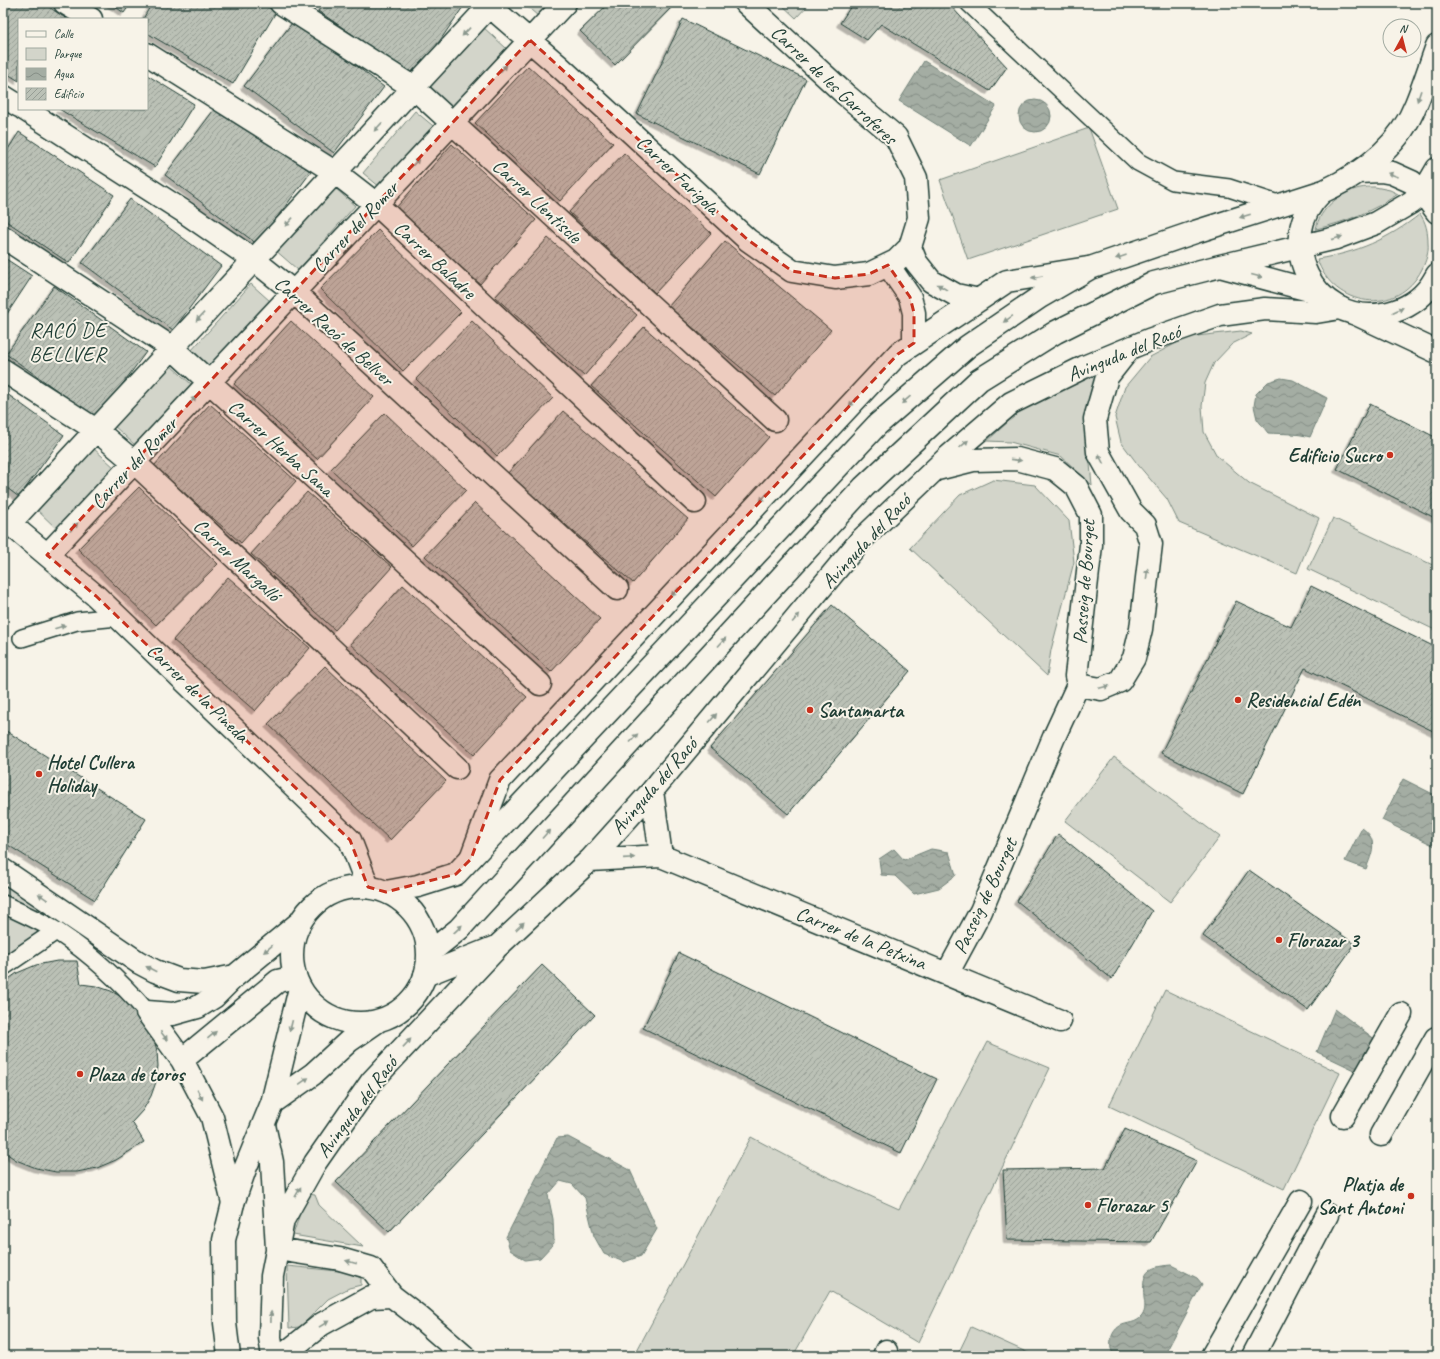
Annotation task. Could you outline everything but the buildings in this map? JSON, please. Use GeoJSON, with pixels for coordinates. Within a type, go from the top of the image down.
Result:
{"type":"FeatureCollection","features":[{"type":"Feature","properties":{"kind":"street"},"geometry":{"type":"LineString","coordinates":[[65,3],[89,18]]}},
{"type":"Feature","properties":{"kind":"street","name":"Carrer Llentiscle"},"geometry":{"type":"LineString","coordinates":[[281,3],[414,88],[775,420]]}},
{"type":"Feature","properties":{"kind":"street","name":"Carrer del Romer"},"geometry":{"type":"LineString","coordinates":[[47,555],[565,3]]}},
{"type":"Feature","properties":{"kind":"street","name":"Carrer de les Garroferes"},"geometry":{"type":"LineString","coordinates":[[746,3],[846,95],[896,137],[916,178],[919,218],[898,258]]}},
{"type":"Feature","properties":{"kind":"street"},"geometry":{"type":"LineString","coordinates":[[6,521],[96,430],[336,173],[489,4]]}},
{"type":"Feature","properties":{"kind":"street","name":"Carrer Farigola"},"geometry":{"type":"LineString","coordinates":[[489,4],[748,240],[792,271],[835,278],[869,274],[898,258]]}},
{"type":"Feature","properties":{"kind":"street"},"geometry":{"type":"LineString","coordinates":[[471,859],[500,780],[898,354],[1007,281],[1090,268],[1195,232],[1322,192],[1343,182],[1378,158],[1393,142],[1406,124],[1416,106],[1437,46]]}},
{"type":"Feature","properties":{"kind":"street","name":"Carrer Baladre"},"geometry":{"type":"LineString","coordinates":[[148,55],[336,173],[376,204],[695,502]]}},
{"type":"Feature","properties":{"kind":"street"},"geometry":{"type":"LineString","coordinates":[[3,96],[18,105]]}},
{"type":"Feature","properties":{"kind":"street","name":"Carrer Racó de Bellver"},"geometry":{"type":"LineString","coordinates":[[26,110],[183,210],[254,260],[294,292],[617,589]]}},
{"type":"Feature","properties":{"kind":"street"},"geometry":{"type":"LineString","coordinates":[[1430,195],[1437,169]]}},
{"type":"Feature","properties":{"kind":"street"},"geometry":{"type":"LineString","coordinates":[[1359,172],[1376,171],[1392,173],[1412,182],[1430,195],[1437,212]]}},
{"type":"Feature","properties":{"kind":"street"},"geometry":{"type":"LineString","coordinates":[[1320,294],[1310,281],[1302,262],[1299,248],[1303,219],[1314,199],[1322,192]]}},
{"type":"Feature","properties":{"kind":"street"},"geometry":{"type":"LineString","coordinates":[[428,954],[459,929],[864,487],[979,380],[1056,332],[1154,283],[1336,238],[1376,223],[1410,203],[1430,195]]}},
{"type":"Feature","properties":{"kind":"street","name":"Carrer Herba Sana"},"geometry":{"type":"LineString","coordinates":[[3,238],[172,348],[540,684]]}},
{"type":"Feature","properties":{"kind":"street"},"geometry":{"type":"LineString","coordinates":[[914,343],[914,313],[898,258],[916,262],[931,281],[956,295],[979,300]]}},
{"type":"Feature","properties":{"kind":"street"},"geometry":{"type":"LineString","coordinates":[[1220,266],[1320,294],[1348,311],[1437,352]]}},
{"type":"Feature","properties":{"kind":"street"},"geometry":{"type":"LineString","coordinates":[[147,1012],[173,1014],[198,1007],[214,997],[235,976],[298,924],[311,907],[327,895],[347,888],[377,890],[418,886],[456,874],[877,425],[968,346],[1040,297],[1090,268]]}},
{"type":"Feature","properties":{"kind":"street","name":"Avinguda del Racó"},"geometry":{"type":"LineString","coordinates":[[274,1356],[270,1338],[272,1276],[283,1220],[315,1162],[372,1081],[498,946],[590,860],[652,791],[860,541],[936,469],[1011,403],[1084,367],[1129,348],[1220,315],[1265,309],[1316,312],[1348,311],[1373,316],[1393,313],[1412,304],[1427,290],[1437,275]]}},
{"type":"Feature","properties":{"kind":"street"},"geometry":{"type":"LineString","coordinates":[[1078,685],[1101,689],[1120,681],[1134,658],[1140,629],[1151,544],[1145,525],[1131,511],[1098,452],[1096,419],[1107,376],[1129,348]]}},
{"type":"Feature","properties":{"kind":"street","name":"Carrer Margalló"},"geometry":{"type":"LineString","coordinates":[[3,370],[96,430],[134,462],[457,768]]}},
{"type":"Feature","properties":{"kind":"street","name":"Passeig de Bourget"},"geometry":{"type":"LineString","coordinates":[[936,469],[973,460],[1017,459],[1055,469],[1076,486],[1091,515],[1089,560],[1076,676],[1078,685],[1054,737],[981,911],[947,974]]}},
{"type":"Feature","properties":{"kind":"street","name":"Carrer de la Pineda"},"geometry":{"type":"LineString","coordinates":[[6,521],[96,596],[350,840],[377,890]]}},
{"type":"Feature","properties":{"kind":"street"},"geometry":{"type":"LineString","coordinates":[[652,791],[661,856]]}},
{"type":"Feature","properties":{"kind":"street","name":"Carrer de la Petxina"},"geometry":{"type":"LineString","coordinates":[[590,860],[661,856],[1060,1021]]}},
{"type":"Feature","properties":{"kind":"street"},"geometry":{"type":"LineString","coordinates":[[3,870],[155,972],[179,980],[204,982],[235,976]]}},
{"type":"Feature","properties":{"kind":"street"},"geometry":{"type":"LineString","coordinates":[[298,924],[292,944],[292,965],[298,982],[312,1004],[330,1016],[358,1023],[380,1020],[400,1010],[415,995],[425,975],[428,954],[424,933],[414,914],[402,901],[377,890]]}},
{"type":"Feature","properties":{"kind":"street","name":"Avinguda del Racó"},"geometry":{"type":"LineString","coordinates":[[425,975],[498,946]]}},
{"type":"Feature","properties":{"kind":"street"},"geometry":{"type":"LineString","coordinates":[[182,1060],[278,981],[298,982]]}},
{"type":"Feature","properties":{"kind":"street"},"geometry":{"type":"LineString","coordinates":[[229,1356],[225,1323],[224,1240],[233,1203],[245,1168],[272,1103],[298,982]]}},
{"type":"Feature","properties":{"kind":"street"},"geometry":{"type":"LineString","coordinates":[[147,1012],[182,1060],[212,1117],[233,1203]]}},
{"type":"Feature","properties":{"kind":"street"},"geometry":{"type":"LineString","coordinates":[[1343,1116],[1401,1014]]}},
{"type":"Feature","properties":{"kind":"street","name":"Avinguda del Racó"},"geometry":{"type":"LineString","coordinates":[[272,1103],[314,1074],[349,1041],[380,1020]]}},
{"type":"Feature","properties":{"kind":"street"},"geometry":{"type":"LineString","coordinates":[[1381,1135],[1436,1038]]}},
{"type":"Feature","properties":{"kind":"street","name":"Avinguda del Racó"},"geometry":{"type":"LineString","coordinates":[[264,1125],[272,1162],[277,1249]]}},
{"type":"Feature","properties":{"kind":"street"},"geometry":{"type":"LineString","coordinates":[[1212,1356],[1301,1201]]}},
{"type":"Feature","properties":{"kind":"street"},"geometry":{"type":"LineString","coordinates":[[1253,1356],[1327,1215]]}},
{"type":"Feature","properties":{"kind":"street"},"geometry":{"type":"LineString","coordinates":[[277,1249],[340,1259],[371,1268],[392,1296],[418,1316],[464,1356]]}},
{"type":"Feature","properties":{"kind":"street"},"geometry":{"type":"LineString","coordinates":[[282,1356],[322,1324],[371,1297],[392,1296]]}},
{"type":"Feature","properties":{"kind":"lane"},"geometry":{"type":"LineString","coordinates":[[969,3],[1138,162],[1174,181],[1229,188],[1281,205]]}},
{"type":"Feature","properties":{"kind":"lane"},"geometry":{"type":"LineString","coordinates":[[22,638],[78,621],[118,617]]}},
{"type":"Feature","properties":{"kind":"lane"},"geometry":{"type":"LineString","coordinates":[[3,904],[56,931],[94,960],[134,997],[147,1012]]}},
{"type":"Feature","properties":{"kind":"lane"},"geometry":{"type":"LineString","coordinates":[[3,967],[56,931]]}},
{"type":"Feature","properties":{"kind":"highlighted area"},"geometry":{"type":"Polygon","coordinates":[[[530,40],[748,240],[792,271],[835,278],[869,274],[888,265],[910,297],[914,313],[914,343],[898,354],[500,780],[471,859],[456,874],[386,892],[368,887],[350,840],[96,596],[47,555],[530,40]]]}},
{"type":"Feature","properties":{"kind":"green space"},"geometry":{"type":"Polygon","coordinates":[[[523,3],[551,3],[538,16],[523,3]]]}},
{"type":"Feature","properties":{"kind":"green space"},"geometry":{"type":"Polygon","coordinates":[[[780,3],[810,3],[796,18],[780,3]]]}},
{"type":"Feature","properties":{"kind":"green space"},"geometry":{"type":"Polygon","coordinates":[[[483,27],[506,48],[451,108],[428,87],[483,27]]]}},
{"type":"Feature","properties":{"kind":"green space"},"geometry":{"type":"Polygon","coordinates":[[[415,111],[438,130],[386,192],[363,173],[415,111]]]}},
{"type":"Feature","properties":{"kind":"green space"},"geometry":{"type":"Polygon","coordinates":[[[1089,128],[1118,209],[968,260],[940,180],[1089,128]]]}},
{"type":"Feature","properties":{"kind":"green space"},"geometry":{"type":"Polygon","coordinates":[[[332,185],[355,206],[298,270],[274,249],[332,185]]]}},
{"type":"Feature","properties":{"kind":"green space"},"geometry":{"type":"Polygon","coordinates":[[[1375,187],[1390,190],[1398,194],[1379,206],[1359,215],[1316,229],[1321,215],[1326,208],[1339,197],[1360,188],[1375,187]]]}},
{"type":"Feature","properties":{"kind":"green space"},"geometry":{"type":"Polygon","coordinates":[[[1420,214],[1424,220],[1427,231],[1427,256],[1422,269],[1411,284],[1398,295],[1382,300],[1366,300],[1351,296],[1337,288],[1325,275],[1317,259],[1345,253],[1372,244],[1396,231],[1420,214]]]}},
{"type":"Feature","properties":{"kind":"green space"},"geometry":{"type":"Polygon","coordinates":[[[251,284],[270,301],[210,368],[191,351],[251,284]]]}},
{"type":"Feature","properties":{"kind":"green space"},"geometry":{"type":"Polygon","coordinates":[[[1241,331],[1252,334],[1232,344],[1214,363],[1205,383],[1202,406],[1204,432],[1217,456],[1249,483],[1319,518],[1297,573],[1179,523],[1167,499],[1121,442],[1115,417],[1125,387],[1150,357],[1188,337],[1241,331]]]}},
{"type":"Feature","properties":{"kind":"green space"},"geometry":{"type":"Polygon","coordinates":[[[1107,358],[1085,411],[1092,485],[1061,456],[1010,442],[987,441],[1020,411],[1071,378],[1107,358]]]}},
{"type":"Feature","properties":{"kind":"green space"},"geometry":{"type":"Polygon","coordinates":[[[170,365],[191,384],[135,445],[113,425],[170,365]]]}},
{"type":"Feature","properties":{"kind":"green space"},"geometry":{"type":"Polygon","coordinates":[[[92,447],[116,469],[59,531],[36,509],[92,447]]]}},
{"type":"Feature","properties":{"kind":"green space"},"geometry":{"type":"Polygon","coordinates":[[[993,480],[1035,485],[1069,521],[1074,562],[1051,650],[1047,676],[910,548],[960,495],[993,480]]]}},
{"type":"Feature","properties":{"kind":"green space"},"geometry":{"type":"Polygon","coordinates":[[[1333,518],[1437,567],[1437,631],[1308,569],[1333,518]]]}},
{"type":"Feature","properties":{"kind":"green space"},"geometry":{"type":"Polygon","coordinates":[[[1114,757],[1220,837],[1170,902],[1065,821],[1114,757]]]}},
{"type":"Feature","properties":{"kind":"green space"},"geometry":{"type":"Polygon","coordinates":[[[3,874],[69,916],[21,952],[3,957],[3,874]]]}},
{"type":"Feature","properties":{"kind":"green space"},"geometry":{"type":"Polygon","coordinates":[[[1165,990],[1340,1073],[1284,1189],[1109,1106],[1165,990]]]}},
{"type":"Feature","properties":{"kind":"green space"},"geometry":{"type":"Polygon","coordinates":[[[987,1042],[1050,1068],[918,1343],[830,1291],[793,1356],[634,1356],[751,1137],[819,1173],[899,1209],[987,1042]]]}},
{"type":"Feature","properties":{"kind":"green space"},"geometry":{"type":"Polygon","coordinates":[[[308,1194],[315,1195],[319,1205],[363,1247],[293,1235],[305,1198],[308,1194]]]}},
{"type":"Feature","properties":{"kind":"green space"},"geometry":{"type":"Polygon","coordinates":[[[287,1266],[348,1272],[361,1278],[361,1285],[349,1288],[328,1299],[300,1327],[289,1328],[287,1266]]]}},
{"type":"Feature","properties":{"kind":"green space"},"geometry":{"type":"Polygon","coordinates":[[[971,1327],[1035,1356],[957,1356],[971,1327]]]}},
{"type":"Feature","properties":{"kind":"water"},"geometry":{"type":"Polygon","coordinates":[[[924,61],[996,106],[971,146],[899,101],[924,61]]]}},
{"type":"Feature","properties":{"kind":"water"},"geometry":{"type":"Polygon","coordinates":[[[1035,100],[1046,105],[1051,116],[1046,127],[1035,132],[1024,127],[1019,116],[1024,105],[1035,100]]]}},
{"type":"Feature","properties":{"kind":"water"},"geometry":{"type":"Polygon","coordinates":[[[1281,378],[1293,380],[1327,398],[1310,437],[1295,434],[1268,433],[1257,419],[1254,406],[1256,394],[1268,382],[1281,378]]]}},
{"type":"Feature","properties":{"kind":"water"},"geometry":{"type":"Polygon","coordinates":[[[1403,779],[1437,796],[1437,847],[1382,820],[1403,779]]]}},
{"type":"Feature","properties":{"kind":"water"},"geometry":{"type":"Polygon","coordinates":[[[1362,828],[1371,837],[1373,847],[1366,869],[1345,861],[1362,828]]]}},
{"type":"Feature","properties":{"kind":"water"},"geometry":{"type":"Polygon","coordinates":[[[894,849],[904,860],[931,849],[949,852],[956,875],[939,888],[914,894],[895,876],[881,875],[879,859],[894,849]]]}},
{"type":"Feature","properties":{"kind":"water"},"geometry":{"type":"Polygon","coordinates":[[[1335,1009],[1376,1040],[1363,1074],[1317,1052],[1335,1009]]]}},
{"type":"Feature","properties":{"kind":"water"},"geometry":{"type":"Polygon","coordinates":[[[568,1137],[630,1170],[657,1229],[641,1256],[624,1262],[604,1254],[594,1236],[585,1198],[572,1184],[560,1181],[548,1195],[553,1219],[554,1243],[540,1258],[525,1260],[510,1250],[506,1237],[557,1138],[568,1137]]]}},
{"type":"Feature","properties":{"kind":"water"},"geometry":{"type":"Polygon","coordinates":[[[1171,1265],[1197,1278],[1202,1284],[1164,1356],[1114,1356],[1111,1348],[1111,1340],[1114,1332],[1120,1326],[1140,1319],[1144,1312],[1144,1282],[1147,1272],[1156,1267],[1171,1265]]]}},
{"type":"Feature","properties":{"kind":"place","name":"Edificio Sucro"},"geometry":{"type":"Point","coordinates":[1390,455]}},
{"type":"Feature","properties":{"kind":"place","name":"Residencial Edén"},"geometry":{"type":"Point","coordinates":[1238,700]}},
{"type":"Feature","properties":{"kind":"place","name":"Santamarta"},"geometry":{"type":"Point","coordinates":[810,710]}},
{"type":"Feature","properties":{"kind":"place","name":"Hotel Cullera Holiday"},"geometry":{"type":"Point","coordinates":[39,774]}},
{"type":"Feature","properties":{"kind":"place","name":"Florazar 3"},"geometry":{"type":"Point","coordinates":[1279,940]}},
{"type":"Feature","properties":{"kind":"place","name":"Plaza de toros"},"geometry":{"type":"Point","coordinates":[80,1074]}},
{"type":"Feature","properties":{"kind":"place","name":"Platja de Sant Antoni"},"geometry":{"type":"Point","coordinates":[1411,1196]}},
{"type":"Feature","properties":{"kind":"place","name":"Florazar 5"},"geometry":{"type":"Point","coordinates":[1088,1205]}},
{"type":"Feature","properties":{"kind":"district","name":"RACÓ DE BELLVER"},"geometry":{"type":"Point","coordinates":[68,342]}}]}
